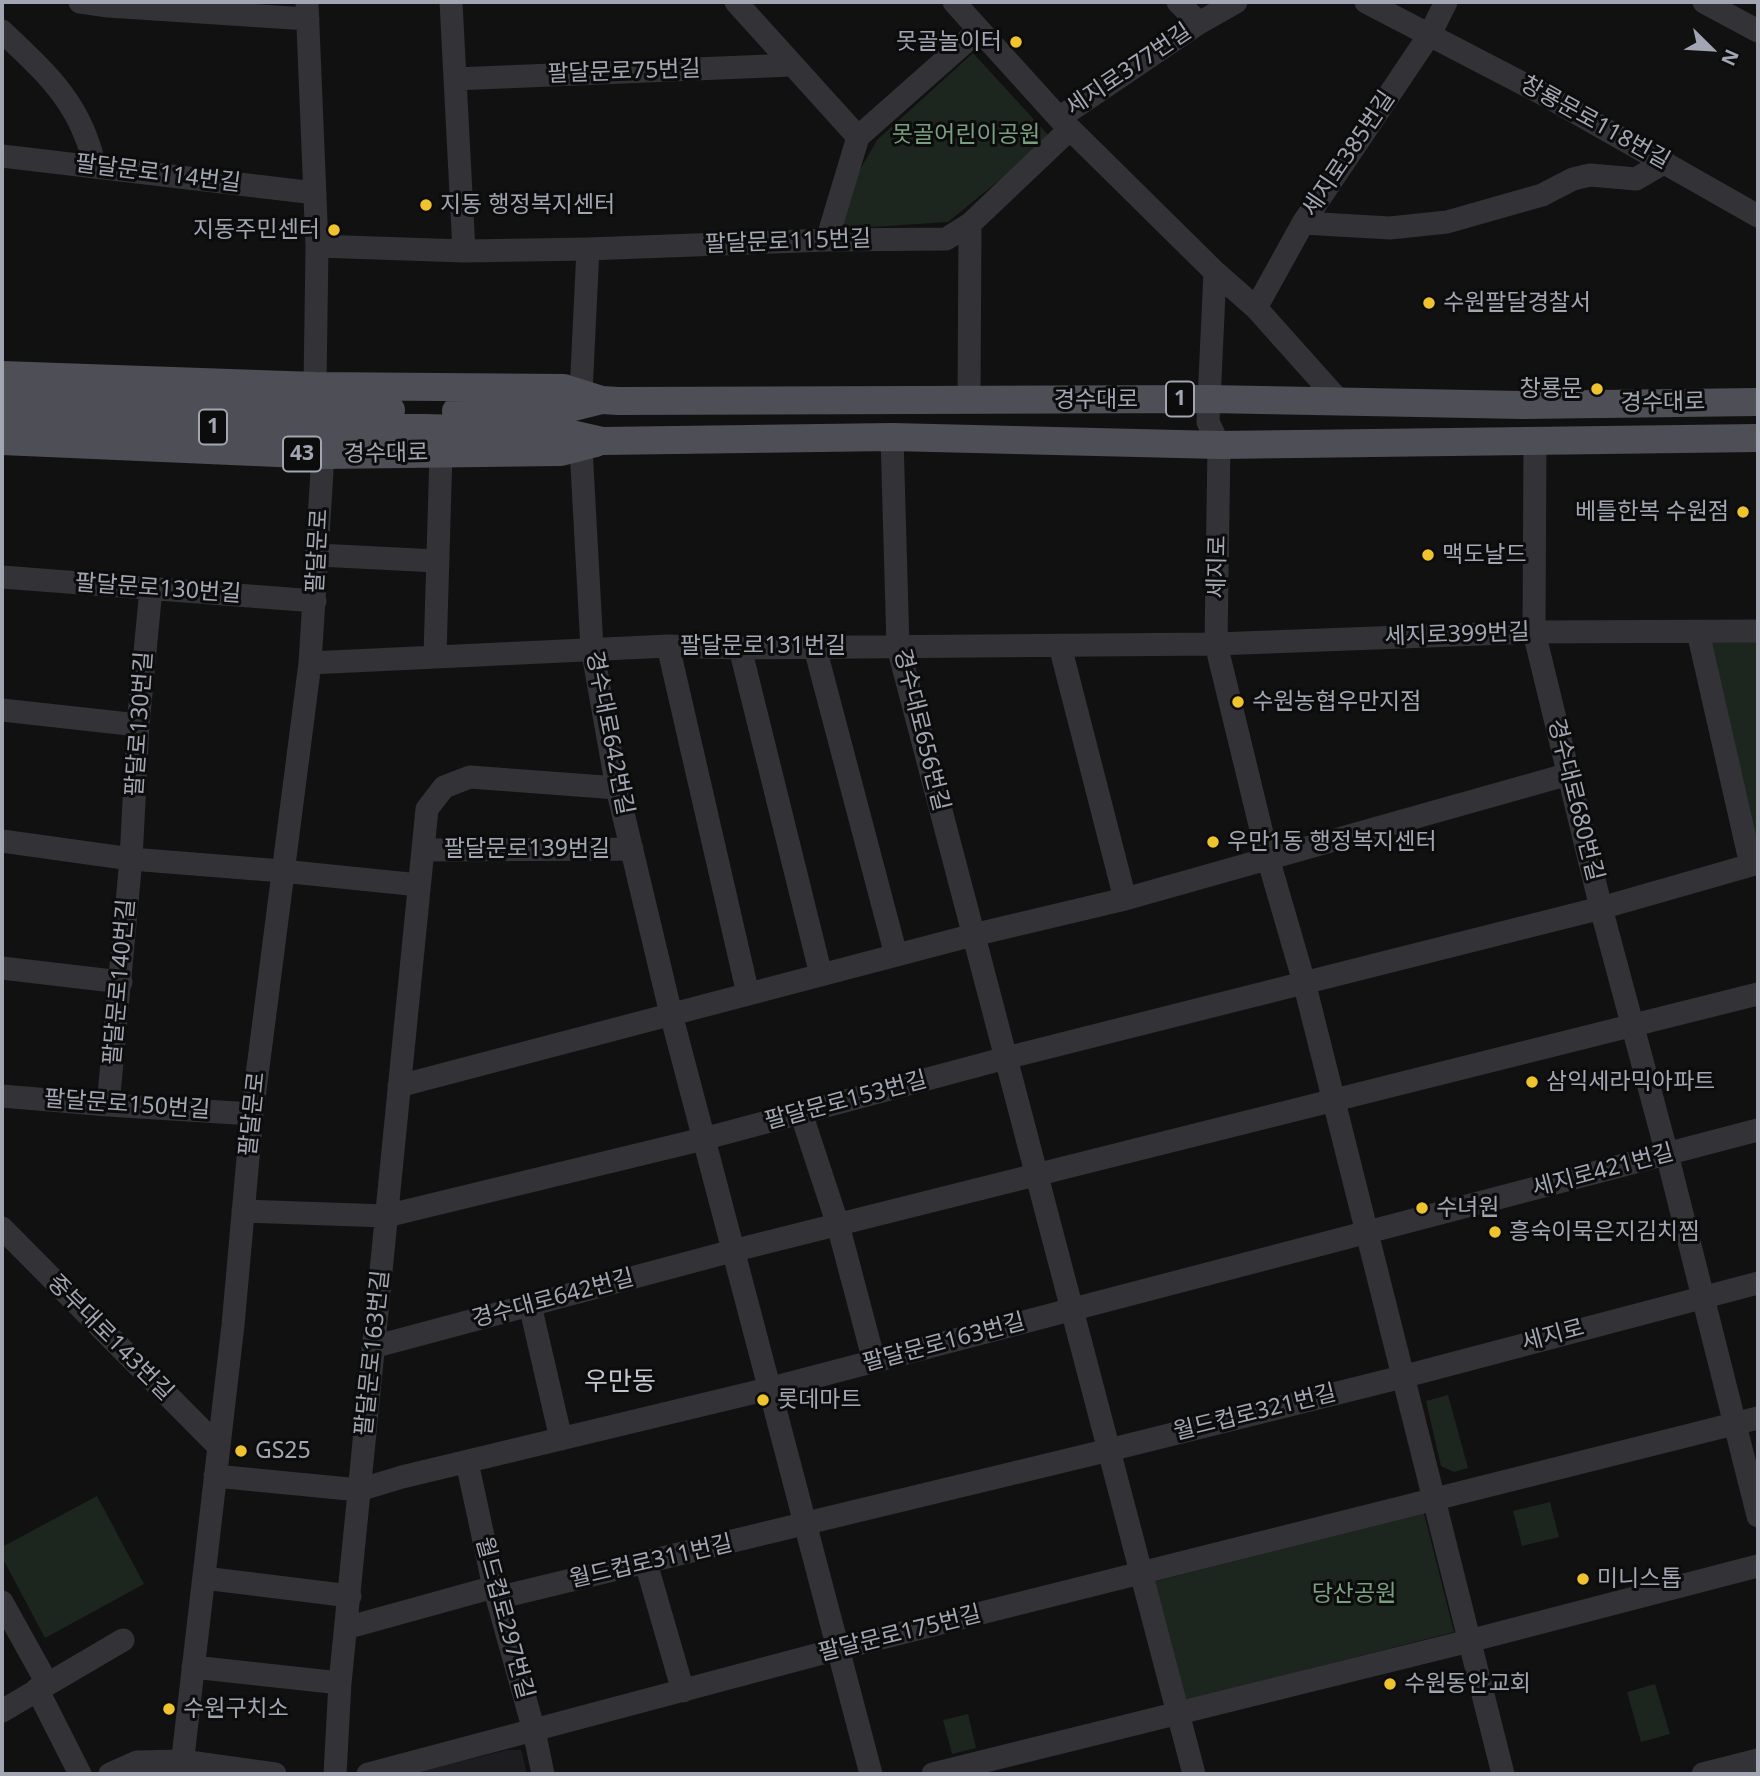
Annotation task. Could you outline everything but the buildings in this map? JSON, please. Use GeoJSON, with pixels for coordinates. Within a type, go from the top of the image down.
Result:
{"type":"FeatureCollection","features":[{"type":"Feature","properties":{"kind":"main road","name":"경수대로"},"geometry":{"type":"LineString","coordinates":[[2,374],[315,386],[564,388],[591,396],[969,400],[1209,399],[1522,405],[1758,402]]}},
{"type":"Feature","properties":{"kind":"main road","name":"경수대로"},"geometry":{"type":"LineString","coordinates":[[424,419],[562,411],[591,396]]}},
{"type":"Feature","properties":{"kind":"main road","name":"1"},"geometry":{"type":"LineString","coordinates":[[2,399],[424,419]]}},
{"type":"Feature","properties":{"kind":"main road","name":"경수대로"},"geometry":{"type":"LineString","coordinates":[[424,419],[562,432],[591,445]]}},
{"type":"Feature","properties":{"kind":"main road","name":"1"},"geometry":{"type":"LineString","coordinates":[[2,421],[97,425],[424,419]]}},
{"type":"Feature","properties":{"kind":"main road","name":"경수대로"},"geometry":{"type":"LineString","coordinates":[[2,441],[323,455],[561,452],[591,445],[892,437],[1219,445],[1758,438]]}},
{"type":"Feature","properties":{"kind":"street"},"geometry":{"type":"LineString","coordinates":[[80,2],[308,11],[317,246],[315,386]]}},
{"type":"Feature","properties":{"kind":"street"},"geometry":{"type":"LineString","coordinates":[[452,2],[464,251]]}},
{"type":"Feature","properties":{"kind":"street"},"geometry":{"type":"LineString","coordinates":[[736,2],[858,137]]}},
{"type":"Feature","properties":{"kind":"street"},"geometry":{"type":"LineString","coordinates":[[954,2],[1064,124],[1215,272],[1256,308],[1341,403]]}},
{"type":"Feature","properties":{"kind":"street"},"geometry":{"type":"LineString","coordinates":[[1178,2],[1199,23]]}},
{"type":"Feature","properties":{"kind":"street","name":"세지로377번길"},"geometry":{"type":"LineString","coordinates":[[1064,124],[1199,23],[1236,2]]}},
{"type":"Feature","properties":{"kind":"street"},"geometry":{"type":"LineString","coordinates":[[1366,2],[1430,34]]}},
{"type":"Feature","properties":{"kind":"street","name":"세지로385번길"},"geometry":{"type":"LineString","coordinates":[[1256,308],[1303,223],[1430,34],[1446,2]]}},
{"type":"Feature","properties":{"kind":"street"},"geometry":{"type":"LineString","coordinates":[[1704,2],[1758,31]]}},
{"type":"Feature","properties":{"kind":"street"},"geometry":{"type":"LineString","coordinates":[[827,240],[858,137],[979,30]]}},
{"type":"Feature","properties":{"kind":"street"},"geometry":{"type":"LineString","coordinates":[[2,31],[50,76],[71,105],[90,146],[95,167]]}},
{"type":"Feature","properties":{"kind":"street","name":"창룡문로118번길"},"geometry":{"type":"LineString","coordinates":[[1430,34],[1758,216]]}},
{"type":"Feature","properties":{"kind":"street","name":"팔달문로75번길"},"geometry":{"type":"LineString","coordinates":[[456,79],[792,65]]}},
{"type":"Feature","properties":{"kind":"street","name":"팔달문로115번길"},"geometry":{"type":"LineString","coordinates":[[317,246],[464,251],[946,239],[970,224],[1064,124]]}},
{"type":"Feature","properties":{"kind":"street","name":"팔달문로114번길"},"geometry":{"type":"LineString","coordinates":[[2,156],[315,192]]}},
{"type":"Feature","properties":{"kind":"street"},"geometry":{"type":"LineString","coordinates":[[1303,223],[1390,229],[1447,222],[1542,195],[1573,178],[1590,175],[1636,179],[1665,162]]}},
{"type":"Feature","properties":{"kind":"street"},"geometry":{"type":"LineString","coordinates":[[969,400],[970,224]]}},
{"type":"Feature","properties":{"kind":"street"},"geometry":{"type":"LineString","coordinates":[[588,249],[591,396]]}},
{"type":"Feature","properties":{"kind":"street","name":"세지로"},"geometry":{"type":"LineString","coordinates":[[1215,272],[1208,422],[1219,445],[1216,645],[1268,858],[1304,982],[1503,1774]]}},
{"type":"Feature","properties":{"kind":"street","name":"경수대로656번길"},"geometry":{"type":"LineString","coordinates":[[892,437],[898,647],[1072,1310]]}},
{"type":"Feature","properties":{"kind":"street","name":"경수대로680번길"},"geometry":{"type":"LineString","coordinates":[[1535,440],[1534,632],[1601,908],[1667,1154],[1758,1516]]}},
{"type":"Feature","properties":{"kind":"street","name":"경수대로642번길"},"geometry":{"type":"LineString","coordinates":[[591,445],[592,649],[617,788],[671,1014],[768,1389]]}},
{"type":"Feature","properties":{"kind":"street"},"geometry":{"type":"LineString","coordinates":[[435,656],[441,453]]}},
{"type":"Feature","properties":{"kind":"street","name":"팔달문로"},"geometry":{"type":"LineString","coordinates":[[181,1768],[219,1447],[251,1114],[310,663],[323,455]]}},
{"type":"Feature","properties":{"kind":"street"},"geometry":{"type":"LineString","coordinates":[[318,555],[438,561]]}},
{"type":"Feature","properties":{"kind":"street","name":"팔달문로130번길"},"geometry":{"type":"LineString","coordinates":[[2,577],[315,601]]}},
{"type":"Feature","properties":{"kind":"street","name":"팔달로130번길"},"geometry":{"type":"LineString","coordinates":[[131,859],[138,725],[151,589]]}},
{"type":"Feature","properties":{"kind":"street","name":"세지로399번길"},"geometry":{"type":"LineString","coordinates":[[1216,645],[1534,632],[1758,631]]}},
{"type":"Feature","properties":{"kind":"street"},"geometry":{"type":"LineString","coordinates":[[1304,982],[1601,908],[1754,864],[1698,632]]}},
{"type":"Feature","properties":{"kind":"street","name":"팔달문로131번길"},"geometry":{"type":"LineString","coordinates":[[310,663],[668,646],[815,648],[1216,645]]}},
{"type":"Feature","properties":{"kind":"street"},"geometry":{"type":"LineString","coordinates":[[668,646],[748,994]]}},
{"type":"Feature","properties":{"kind":"street"},"geometry":{"type":"LineString","coordinates":[[1060,646],[1125,900]]}},
{"type":"Feature","properties":{"kind":"street"},"geometry":{"type":"LineString","coordinates":[[740,648],[821,975]]}},
{"type":"Feature","properties":{"kind":"street"},"geometry":{"type":"LineString","coordinates":[[815,648],[896,956]]}},
{"type":"Feature","properties":{"kind":"street"},"geometry":{"type":"LineString","coordinates":[[2,710],[138,725]]}},
{"type":"Feature","properties":{"kind":"street"},"geometry":{"type":"LineString","coordinates":[[399,1086],[974,935],[1125,900],[1569,774]]}},
{"type":"Feature","properties":{"kind":"street","name":"팔달문로139번길"},"geometry":{"type":"LineString","coordinates":[[282,871],[419,886],[427,809],[443,788],[470,777],[617,788]]}},
{"type":"Feature","properties":{"kind":"street"},"geometry":{"type":"LineString","coordinates":[[2,841],[131,859],[282,871]]}},
{"type":"Feature","properties":{"kind":"street","name":"팔달문로139번길"},"geometry":{"type":"LineString","coordinates":[[423,850],[632,849]]}},
{"type":"Feature","properties":{"kind":"street","name":"팔달문로140번길"},"geometry":{"type":"LineString","coordinates":[[108,1105],[131,859]]}},
{"type":"Feature","properties":{"kind":"street"},"geometry":{"type":"LineString","coordinates":[[386,1216],[419,886]]}},
{"type":"Feature","properties":{"kind":"street"},"geometry":{"type":"LineString","coordinates":[[2,968],[121,982]]}},
{"type":"Feature","properties":{"kind":"street","name":"팔달문로153번길"},"geometry":{"type":"LineString","coordinates":[[243,1211],[386,1216],[703,1139],[1304,982]]}},
{"type":"Feature","properties":{"kind":"street"},"geometry":{"type":"LineString","coordinates":[[1036,1174],[1758,994]]}},
{"type":"Feature","properties":{"kind":"street","name":"팔달문로150번길"},"geometry":{"type":"LineString","coordinates":[[2,1096],[251,1114]]}},
{"type":"Feature","properties":{"kind":"street"},"geometry":{"type":"LineString","coordinates":[[801,1113],[838,1224],[874,1361]]}},
{"type":"Feature","properties":{"kind":"street","name":"세지로421번길"},"geometry":{"type":"LineString","coordinates":[[1366,1233],[1758,1130]]}},
{"type":"Feature","properties":{"kind":"street","name":"경수대로642번길"},"geometry":{"type":"LineString","coordinates":[[373,1347],[732,1251],[1036,1174]]}},
{"type":"Feature","properties":{"kind":"street","name":"팔달문로163번길"},"geometry":{"type":"LineString","coordinates":[[359,1490],[386,1216]]}},
{"type":"Feature","properties":{"kind":"street","name":"중부대로143번길"},"geometry":{"type":"LineString","coordinates":[[2,1228],[219,1447]]}},
{"type":"Feature","properties":{"kind":"street","name":"팔달문로163번길"},"geometry":{"type":"LineString","coordinates":[[215,1476],[359,1490],[768,1389],[1366,1233]]}},
{"type":"Feature","properties":{"kind":"street","name":"세지로"},"geometry":{"type":"LineString","coordinates":[[1402,1377],[1758,1283]]}},
{"type":"Feature","properties":{"kind":"street"},"geometry":{"type":"LineString","coordinates":[[530,1305],[561,1439]]}},
{"type":"Feature","properties":{"kind":"street"},"geometry":{"type":"LineString","coordinates":[[1072,1310],[1194,1774]]}},
{"type":"Feature","properties":{"kind":"street","name":"월드컵로321번길"},"geometry":{"type":"LineString","coordinates":[[1109,1450],[1402,1377]]}},
{"type":"Feature","properties":{"kind":"street"},"geometry":{"type":"LineString","coordinates":[[768,1389],[871,1774]]}},
{"type":"Feature","properties":{"kind":"street"},"geometry":{"type":"LineString","coordinates":[[1433,1499],[1758,1418]]}},
{"type":"Feature","properties":{"kind":"street","name":"월드컵로311번길"},"geometry":{"type":"LineString","coordinates":[[346,1628],[495,1593],[646,1563],[1109,1450]]}},
{"type":"Feature","properties":{"kind":"street","name":"월드컵로297번길"},"geometry":{"type":"LineString","coordinates":[[467,1462],[495,1593],[534,1731],[543,1774]]}},
{"type":"Feature","properties":{"kind":"street"},"geometry":{"type":"LineString","coordinates":[[335,1774],[340,1684],[359,1490]]}},
{"type":"Feature","properties":{"kind":"street","name":"팔달문로175번길"},"geometry":{"type":"LineString","coordinates":[[368,1774],[838,1650],[1433,1499]]}},
{"type":"Feature","properties":{"kind":"street"},"geometry":{"type":"LineString","coordinates":[[646,1563],[683,1691]]}},
{"type":"Feature","properties":{"kind":"street"},"geometry":{"type":"LineString","coordinates":[[933,1774],[1758,1566]]}},
{"type":"Feature","properties":{"kind":"street"},"geometry":{"type":"LineString","coordinates":[[204,1578],[350,1596]]}},
{"type":"Feature","properties":{"kind":"street"},"geometry":{"type":"LineString","coordinates":[[2,1602],[80,1774]]}},
{"type":"Feature","properties":{"kind":"street"},"geometry":{"type":"LineString","coordinates":[[2,1711],[123,1640]]}},
{"type":"Feature","properties":{"kind":"street"},"geometry":{"type":"LineString","coordinates":[[193,1667],[340,1684]]}},
{"type":"Feature","properties":{"kind":"street"},"geometry":{"type":"LineString","coordinates":[[1703,1774],[1758,1760]]}},
{"type":"Feature","properties":{"kind":"street"},"geometry":{"type":"LineString","coordinates":[[110,1774],[137,1762],[181,1768],[275,1774]]}},
{"type":"Feature","properties":{"kind":"shaded area"},"geometry":{"type":"Polygon","coordinates":[[[507,1750],[521,1750],[527,1774],[409,1774],[507,1750]]]}},
{"type":"Feature","properties":{"kind":"green space","name":"못골어린이공원"},"geometry":{"type":"Polygon","coordinates":[[[973,53],[1051,138],[948,222],[843,229],[846,194],[877,140],[973,53]]]}},
{"type":"Feature","properties":{"kind":"green space"},"geometry":{"type":"Polygon","coordinates":[[[1711,642],[1758,642],[1758,836],[1752,838],[1711,642]]]}},
{"type":"Feature","properties":{"kind":"green space"},"geometry":{"type":"Polygon","coordinates":[[[1448,1395],[1468,1468],[1454,1472],[1441,1466],[1426,1401],[1448,1395]]]}},
{"type":"Feature","properties":{"kind":"green space"},"geometry":{"type":"Polygon","coordinates":[[[97,1496],[144,1584],[45,1638],[2,1557],[2,1547],[97,1496]]]}},
{"type":"Feature","properties":{"kind":"green space"},"geometry":{"type":"Polygon","coordinates":[[[1550,1502],[1559,1537],[1522,1546],[1513,1511],[1550,1502]]]}},
{"type":"Feature","properties":{"kind":"green space","name":"당산공원"},"geometry":{"type":"Polygon","coordinates":[[[1424,1513],[1454,1632],[1183,1701],[1153,1582],[1424,1513]]]}},
{"type":"Feature","properties":{"kind":"green space"},"geometry":{"type":"Polygon","coordinates":[[[1655,1684],[1670,1734],[1641,1742],[1627,1692],[1655,1684]]]}},
{"type":"Feature","properties":{"kind":"green space"},"geometry":{"type":"Polygon","coordinates":[[[968,1714],[976,1748],[952,1754],[943,1720],[968,1714]]]}},
{"type":"Feature","properties":{"kind":"place","name":"못골놀이터"},"geometry":{"type":"Point","coordinates":[1016,42]}},
{"type":"Feature","properties":{"kind":"place","name":"지동 행정복지센터"},"geometry":{"type":"Point","coordinates":[426,205]}},
{"type":"Feature","properties":{"kind":"place","name":"지동주민센터"},"geometry":{"type":"Point","coordinates":[334,230]}},
{"type":"Feature","properties":{"kind":"place","name":"수원팔달경찰서"},"geometry":{"type":"Point","coordinates":[1429,303]}},
{"type":"Feature","properties":{"kind":"place","name":"창룡문"},"geometry":{"type":"Point","coordinates":[1597,389]}},
{"type":"Feature","properties":{"kind":"place","name":"베틀한복 수원점"},"geometry":{"type":"Point","coordinates":[1743,512]}},
{"type":"Feature","properties":{"kind":"place","name":"맥도날드"},"geometry":{"type":"Point","coordinates":[1428,555]}},
{"type":"Feature","properties":{"kind":"place","name":"수원농협우만지점"},"geometry":{"type":"Point","coordinates":[1238,702]}},
{"type":"Feature","properties":{"kind":"place","name":"우만1동 행정복지센터"},"geometry":{"type":"Point","coordinates":[1213,842]}},
{"type":"Feature","properties":{"kind":"place","name":"삼익세라믹아파트"},"geometry":{"type":"Point","coordinates":[1532,1082]}},
{"type":"Feature","properties":{"kind":"place","name":"수녀원"},"geometry":{"type":"Point","coordinates":[1422,1208]}},
{"type":"Feature","properties":{"kind":"place","name":"흥숙이묵은지김치찜"},"geometry":{"type":"Point","coordinates":[1495,1232]}},
{"type":"Feature","properties":{"kind":"place","name":"롯데마트"},"geometry":{"type":"Point","coordinates":[763,1400]}},
{"type":"Feature","properties":{"kind":"place","name":"GS25"},"geometry":{"type":"Point","coordinates":[241,1451]}},
{"type":"Feature","properties":{"kind":"place","name":"미니스톱"},"geometry":{"type":"Point","coordinates":[1583,1579]}},
{"type":"Feature","properties":{"kind":"place","name":"수원동안교회"},"geometry":{"type":"Point","coordinates":[1390,1684]}},
{"type":"Feature","properties":{"kind":"place","name":"수원구치소"},"geometry":{"type":"Point","coordinates":[169,1709]}},
{"type":"Feature","properties":{"kind":"district","name":"우만동"},"geometry":{"type":"Point","coordinates":[620,1383]}}]}
